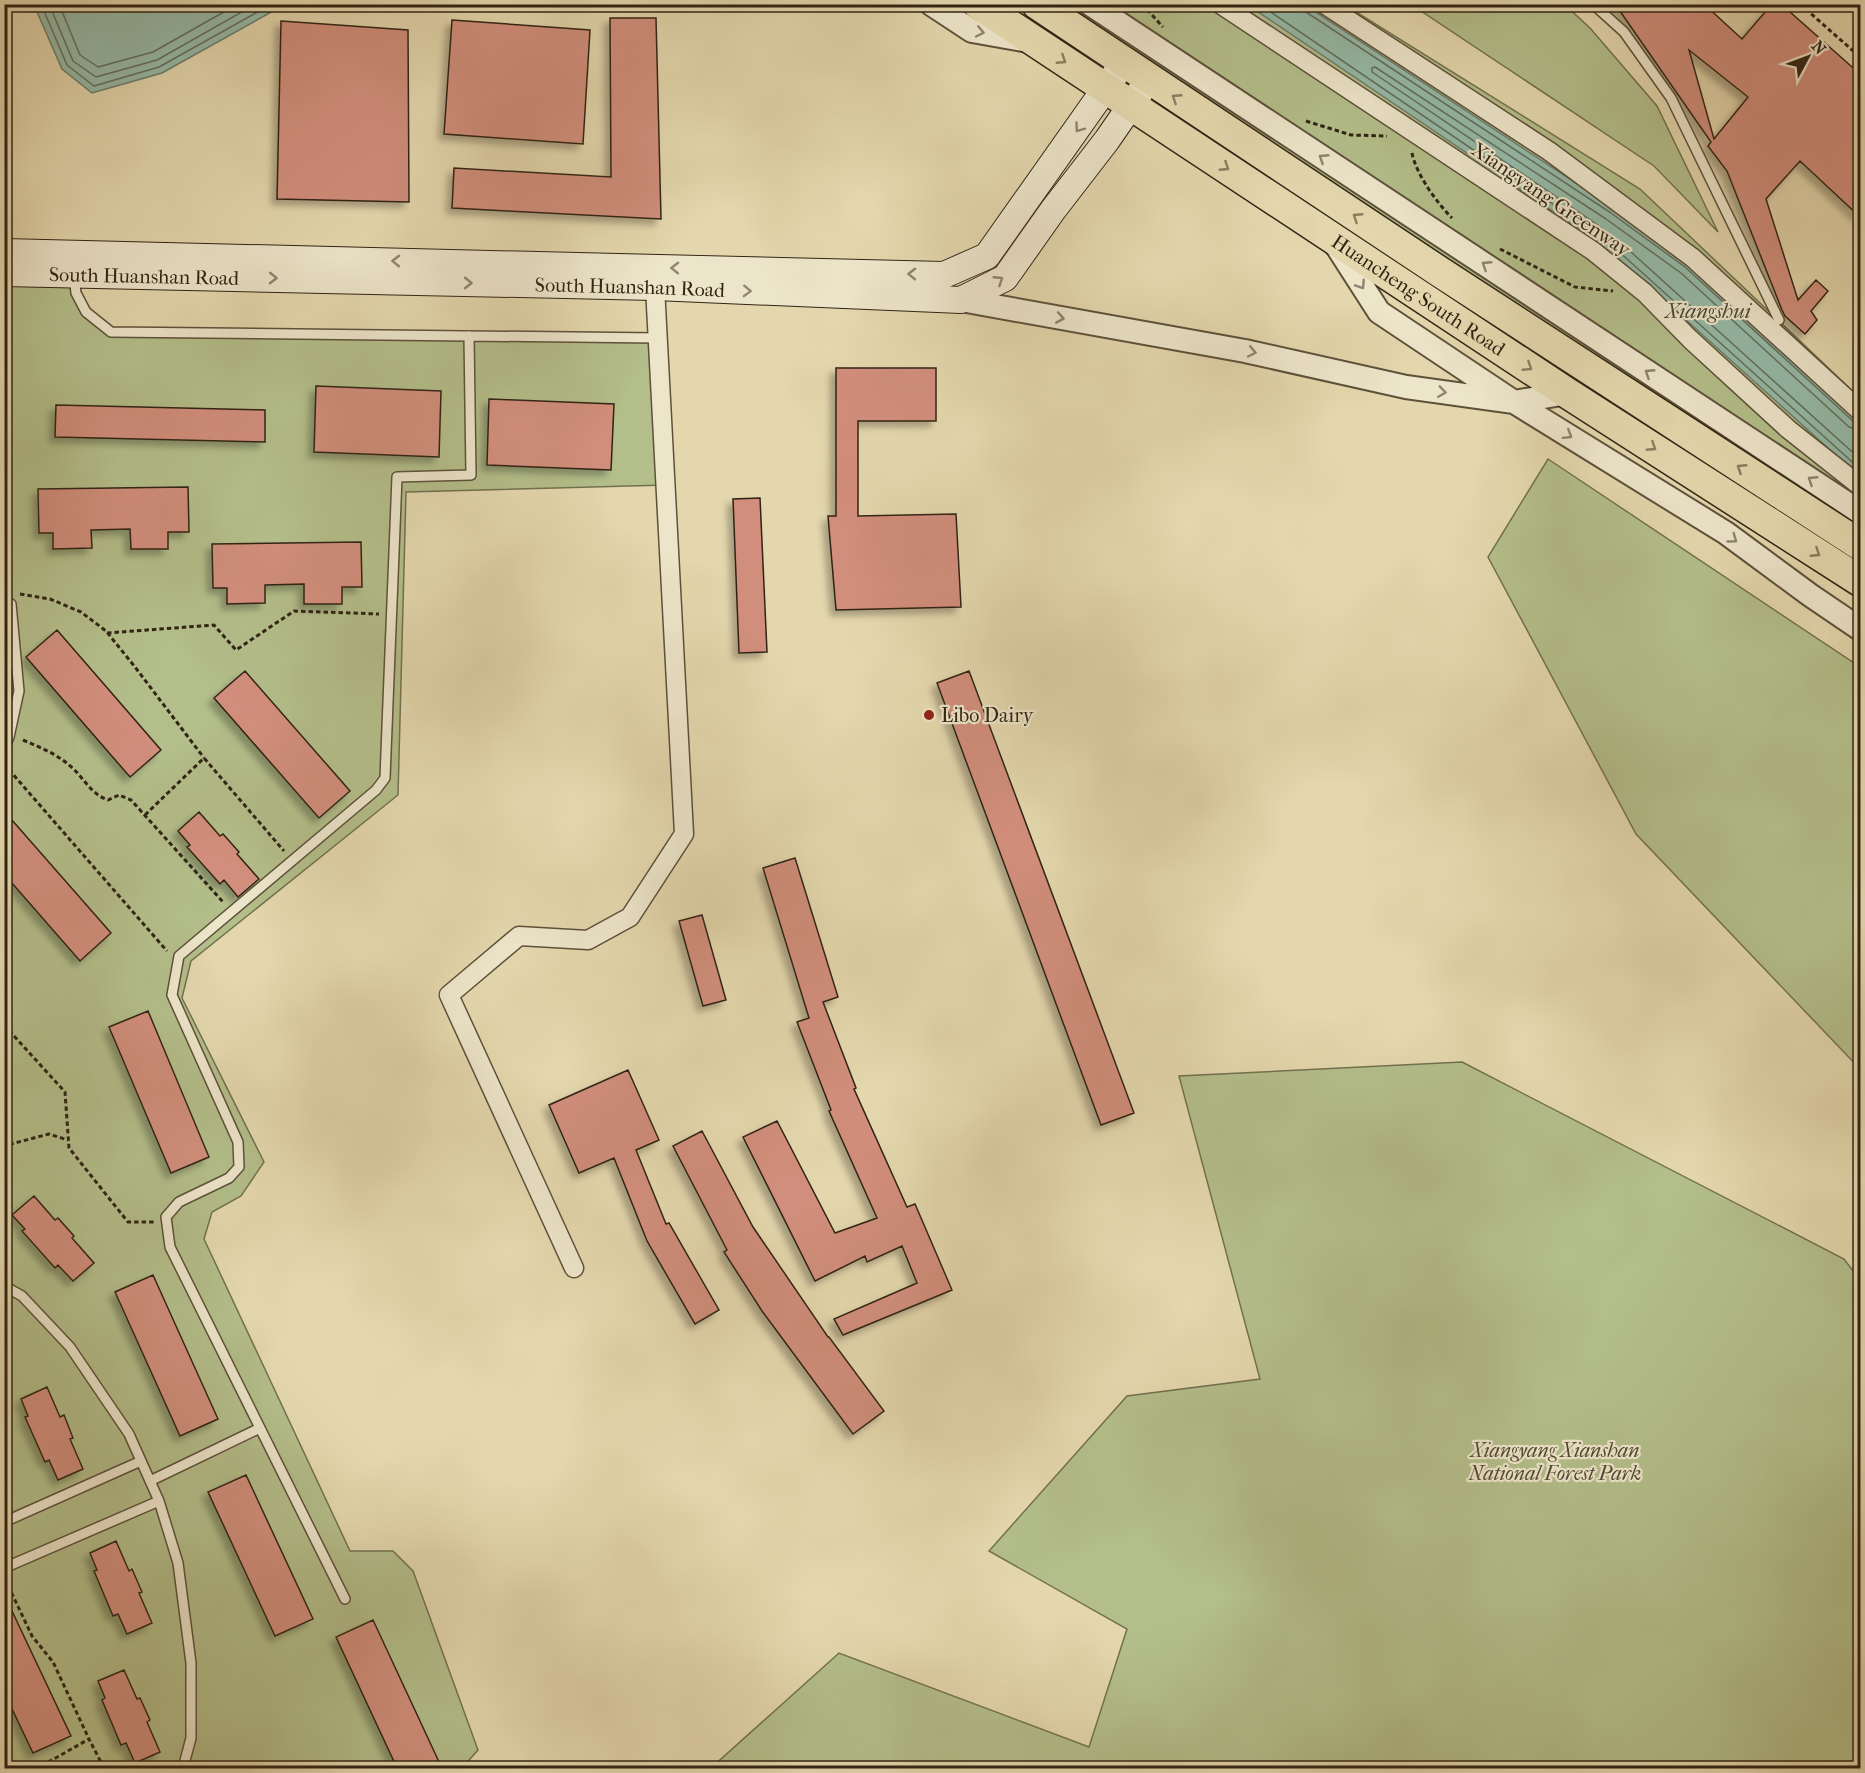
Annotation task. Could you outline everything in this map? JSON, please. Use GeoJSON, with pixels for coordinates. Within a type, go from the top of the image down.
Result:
{"type":"FeatureCollection","features":[{"type":"Feature","properties":{"kind":"highway","name":"Huancheng South Road"},"geometry":{"type":"LineString","coordinates":[[978,4],[1568,393],[1860,581]]}},
{"type":"Feature","properties":{"kind":"highway","name":"Huancheng South Road"},"geometry":{"type":"LineString","coordinates":[[1037,4],[1440,272],[1860,545]]}},
{"type":"Feature","properties":{"kind":"main road","name":"South Huanshan Road"},"geometry":{"type":"LineString","coordinates":[[4,252],[944,275],[987,256],[1124,62]]}},
{"type":"Feature","properties":{"kind":"main road","name":"South Huanshan Road"},"geometry":{"type":"LineString","coordinates":[[4,273],[655,287],[961,300],[1005,278],[1149,80]]}},
{"type":"Feature","properties":{"kind":"street"},"geometry":{"type":"LineString","coordinates":[[931,4],[972,31],[1035,42]]}},
{"type":"Feature","properties":{"kind":"street","name":"Xiangyang Greenway"},"geometry":{"type":"LineString","coordinates":[[1220,4],[1593,251],[1645,293],[1690,339],[1788,429],[1860,486]]}},
{"type":"Feature","properties":{"kind":"street","name":"Xiangyang Greenway"},"geometry":{"type":"LineString","coordinates":[[1324,4],[1549,151],[1694,258],[1860,411]]}},
{"type":"Feature","properties":{"kind":"street"},"geometry":{"type":"LineString","coordinates":[[1092,41],[1100,7],[1860,512]]}},
{"type":"Feature","properties":{"kind":"street"},"geometry":{"type":"LineString","coordinates":[[1330,236],[1379,312],[1514,402],[1726,533],[1860,629]]}},
{"type":"Feature","properties":{"kind":"street"},"geometry":{"type":"LineString","coordinates":[[574,1268],[448,995],[519,936],[588,940],[630,917],[684,834],[655,287]]}},
{"type":"Feature","properties":{"kind":"street"},"geometry":{"type":"LineString","coordinates":[[961,300],[1245,351],[1406,387],[1514,402],[1568,393]]}},
{"type":"Feature","properties":{"kind":"lane"},"geometry":{"type":"LineString","coordinates":[[1593,4],[1624,32],[1671,98],[1779,320]]}},
{"type":"Feature","properties":{"kind":"lane"},"geometry":{"type":"LineString","coordinates":[[74,274],[76,293],[86,312],[111,332],[658,338]]}},
{"type":"Feature","properties":{"kind":"lane"},"geometry":{"type":"LineString","coordinates":[[345,1599],[170,1247],[166,1217],[179,1202],[229,1178],[239,1167],[238,1142],[172,995],[179,956],[376,790],[385,778],[397,477],[471,475],[469,336]]}},
{"type":"Feature","properties":{"kind":"lane"},"geometry":{"type":"LineString","coordinates":[[4,749],[20,691],[11,604]]}},
{"type":"Feature","properties":{"kind":"lane"},"geometry":{"type":"LineString","coordinates":[[4,1286],[22,1296],[70,1347],[129,1434],[159,1501],[178,1563],[190,1663],[191,1738],[183,1768]]}},
{"type":"Feature","properties":{"kind":"lane"},"geometry":{"type":"LineString","coordinates":[[150,1481],[260,1428]]}},
{"type":"Feature","properties":{"kind":"lane"},"geometry":{"type":"LineString","coordinates":[[4,1522],[141,1461]]}},
{"type":"Feature","properties":{"kind":"lane"},"geometry":{"type":"LineString","coordinates":[[4,1568],[159,1501]]}},
{"type":"Feature","properties":{"kind":"path"},"geometry":{"type":"LineString","coordinates":[[1142,4],[1170,34]]}},
{"type":"Feature","properties":{"kind":"path"},"geometry":{"type":"LineString","coordinates":[[1800,4],[1860,57]]}},
{"type":"Feature","properties":{"kind":"path"},"geometry":{"type":"LineString","coordinates":[[1296,118],[1351,135],[1382,138],[1408,130],[1412,157],[1426,184],[1444,210],[1453,218]]}},
{"type":"Feature","properties":{"kind":"path"},"geometry":{"type":"LineString","coordinates":[[1491,244],[1575,287],[1645,293]]}},
{"type":"Feature","properties":{"kind":"path"},"geometry":{"type":"LineString","coordinates":[[18,594],[50,599],[81,612],[107,633],[204,758],[292,861]]}},
{"type":"Feature","properties":{"kind":"path"},"geometry":{"type":"LineString","coordinates":[[107,633],[214,625],[236,650],[294,611],[392,614]]}},
{"type":"Feature","properties":{"kind":"path"},"geometry":{"type":"LineString","coordinates":[[10,734],[53,753],[72,766],[98,796],[108,800],[119,795],[131,800],[232,912]]}},
{"type":"Feature","properties":{"kind":"path"},"geometry":{"type":"LineString","coordinates":[[145,815],[204,758]]}},
{"type":"Feature","properties":{"kind":"path"},"geometry":{"type":"LineString","coordinates":[[4,764],[178,963]]}},
{"type":"Feature","properties":{"kind":"path"},"geometry":{"type":"LineString","coordinates":[[4,1025],[65,1092],[69,1148],[128,1222],[167,1223]]}},
{"type":"Feature","properties":{"kind":"path"},"geometry":{"type":"LineString","coordinates":[[4,1150],[11,1144],[49,1134],[69,1140]]}},
{"type":"Feature","properties":{"kind":"path"},"geometry":{"type":"LineString","coordinates":[[4,1577],[32,1636],[53,1662],[104,1768]]}},
{"type":"Feature","properties":{"kind":"path"},"geometry":{"type":"LineString","coordinates":[[4,1766],[26,1767],[45,1764],[89,1739]]}},
{"type":"Feature","properties":{"kind":"green space"},"geometry":{"type":"Polygon","coordinates":[[[1037,5],[1345,5],[1640,189],[1860,398],[1860,545],[1037,5]]]}},
{"type":"Feature","properties":{"kind":"green space"},"geometry":{"type":"Polygon","coordinates":[[[1412,5],[1565,5],[1590,28],[1657,106],[1718,232],[1654,166],[1412,5]]]}},
{"type":"Feature","properties":{"kind":"green space"},"geometry":{"type":"Polygon","coordinates":[[[5,273],[74,274],[86,312],[111,332],[658,338],[666,485],[406,492],[398,795],[191,961],[182,998],[264,1162],[241,1196],[212,1212],[204,1239],[350,1551],[393,1551],[413,1571],[478,1750],[462,1768],[5,1768],[5,273]]]}},
{"type":"Feature","properties":{"kind":"green space"},"geometry":{"type":"Polygon","coordinates":[[[1548,459],[1860,667],[1860,1069],[1636,834],[1488,557],[1548,459]]]}},
{"type":"Feature","properties":{"kind":"green space","name":"Xiangyang Xianshan National Forest Park"},"geometry":{"type":"Polygon","coordinates":[[[1462,1062],[1844,1259],[1860,1280],[1860,1768],[711,1768],[839,1653],[1089,1747],[1127,1629],[989,1551],[1127,1396],[1260,1379],[1179,1076],[1462,1062]]]}},
{"type":"Feature","properties":{"kind":"water"},"geometry":{"type":"Polygon","coordinates":[[[34,5],[284,5],[162,73],[92,93],[62,69],[34,5]]]}},
{"type":"Feature","properties":{"kind":"water","name":"Xiangshui"},"geometry":{"type":"Polygon","coordinates":[[[1248,5],[1305,5],[1614,208],[1689,263],[1860,420],[1860,477],[1622,262],[1588,235],[1248,5]]]}},
{"type":"Feature","properties":{"kind":"building"},"geometry":{"type":"Polygon","coordinates":[[[1615,4],[1704,4],[1742,39],[1772,4],[1781,4],[1860,74],[1860,217],[1800,161],[1766,199],[1798,300],[1816,280],[1828,291],[1811,311],[1817,320],[1805,334],[1785,316],[1782,310],[1727,171],[1708,146],[1711,142],[1615,4]],[[1689,50],[1714,139],[1748,97],[1689,50]]]}},
{"type":"Feature","properties":{"kind":"building"},"geometry":{"type":"Polygon","coordinates":[[[610,18],[656,18],[661,219],[452,208],[454,168],[611,177],[610,18]]]}},
{"type":"Feature","properties":{"kind":"building"},"geometry":{"type":"Polygon","coordinates":[[[452,20],[590,30],[583,144],[444,134],[452,20]]]}},
{"type":"Feature","properties":{"kind":"building"},"geometry":{"type":"Polygon","coordinates":[[[281,21],[408,30],[409,202],[277,199],[281,21]]]}},
{"type":"Feature","properties":{"kind":"building"},"geometry":{"type":"Polygon","coordinates":[[[836,368],[936,368],[936,421],[858,421],[858,516],[956,514],[961,607],[836,610],[828,516],[836,516],[836,368]]]}},
{"type":"Feature","properties":{"kind":"building"},"geometry":{"type":"Polygon","coordinates":[[[316,386],[441,391],[439,457],[314,452],[316,386]]]}},
{"type":"Feature","properties":{"kind":"building"},"geometry":{"type":"Polygon","coordinates":[[[489,399],[614,404],[611,470],[487,465],[489,399]]]}},
{"type":"Feature","properties":{"kind":"building"},"geometry":{"type":"Polygon","coordinates":[[[56,405],[265,410],[265,442],[55,437],[56,405]]]}},
{"type":"Feature","properties":{"kind":"building"},"geometry":{"type":"Polygon","coordinates":[[[188,487],[189,532],[168,532],[168,549],[131,549],[130,529],[91,530],[92,548],[53,549],[53,533],[39,533],[38,489],[188,487]]]}},
{"type":"Feature","properties":{"kind":"building"},"geometry":{"type":"Polygon","coordinates":[[[760,498],[767,652],[739,653],[733,499],[760,498]]]}},
{"type":"Feature","properties":{"kind":"building"},"geometry":{"type":"Polygon","coordinates":[[[361,542],[362,587],[342,587],[342,604],[304,604],[304,584],[265,585],[265,603],[227,604],[227,588],[213,588],[212,544],[361,542]]]}},
{"type":"Feature","properties":{"kind":"building"},"geometry":{"type":"Polygon","coordinates":[[[57,630],[161,750],[130,777],[26,657],[57,630]]]}},
{"type":"Feature","properties":{"kind":"building"},"geometry":{"type":"Polygon","coordinates":[[[245,671],[350,791],[319,818],[214,698],[245,671]]]}},
{"type":"Feature","properties":{"kind":"building"},"geometry":{"type":"Polygon","coordinates":[[[969,671],[1134,1113],[1101,1125],[937,683],[969,671]]]}},
{"type":"Feature","properties":{"kind":"building"},"geometry":{"type":"Polygon","coordinates":[[[4,811],[111,933],[80,961],[4,874],[4,811]]]}},
{"type":"Feature","properties":{"kind":"building"},"geometry":{"type":"Polygon","coordinates":[[[199,812],[220,836],[223,834],[259,879],[238,897],[224,880],[220,884],[187,847],[190,845],[178,831],[199,812]]]}},
{"type":"Feature","properties":{"kind":"building"},"geometry":{"type":"Polygon","coordinates":[[[795,858],[838,997],[823,1002],[856,1088],[854,1089],[907,1207],[915,1204],[952,1290],[843,1335],[834,1319],[917,1283],[902,1246],[867,1262],[865,1256],[815,1281],[743,1137],[777,1121],[835,1233],[877,1218],[829,1111],[831,1110],[797,1022],[809,1018],[763,868],[795,858]]]}},
{"type":"Feature","properties":{"kind":"building"},"geometry":{"type":"Polygon","coordinates":[[[702,915],[726,1000],[703,1006],[679,921],[702,915]]]}},
{"type":"Feature","properties":{"kind":"building"},"geometry":{"type":"Polygon","coordinates":[[[148,1011],[209,1157],[171,1173],[109,1027],[148,1011]]]}},
{"type":"Feature","properties":{"kind":"building"},"geometry":{"type":"Polygon","coordinates":[[[628,1070],[659,1140],[636,1150],[666,1224],[669,1223],[719,1310],[695,1324],[647,1241],[614,1158],[579,1173],[549,1105],[628,1070]]]}},
{"type":"Feature","properties":{"kind":"building"},"geometry":{"type":"Polygon","coordinates":[[[702,1131],[753,1227],[828,1337],[884,1411],[853,1434],[762,1311],[724,1252],[727,1250],[673,1146],[702,1131]]]}},
{"type":"Feature","properties":{"kind":"building"},"geometry":{"type":"Polygon","coordinates":[[[34,1196],[55,1220],[58,1218],[94,1263],[73,1281],[58,1265],[55,1268],[22,1231],[25,1229],[12,1215],[34,1196]]]}},
{"type":"Feature","properties":{"kind":"building"},"geometry":{"type":"Polygon","coordinates":[[[153,1275],[218,1419],[180,1436],[115,1292],[153,1275]]]}},
{"type":"Feature","properties":{"kind":"building"},"geometry":{"type":"Polygon","coordinates":[[[47,1387],[60,1417],[64,1415],[73,1438],[70,1439],[83,1469],[58,1480],[49,1460],[45,1462],[25,1417],[28,1416],[21,1399],[47,1387]]]}},
{"type":"Feature","properties":{"kind":"building"},"geometry":{"type":"Polygon","coordinates":[[[246,1475],[313,1619],[275,1636],[208,1492],[246,1475]]]}},
{"type":"Feature","properties":{"kind":"building"},"geometry":{"type":"Polygon","coordinates":[[[116,1541],[129,1571],[132,1569],[152,1623],[127,1634],[118,1614],[113,1616],[94,1571],[97,1570],[90,1553],[116,1541]]]}},
{"type":"Feature","properties":{"kind":"building"},"geometry":{"type":"Polygon","coordinates":[[[4,1594],[71,1736],[33,1753],[4,1692],[4,1594]]]}},
{"type":"Feature","properties":{"kind":"building"},"geometry":{"type":"Polygon","coordinates":[[[373,1620],[440,1764],[430,1768],[397,1768],[336,1637],[373,1620]]]}},
{"type":"Feature","properties":{"kind":"building"},"geometry":{"type":"Polygon","coordinates":[[[124,1670],[137,1699],[140,1698],[150,1720],[147,1722],[160,1752],[135,1763],[126,1743],[121,1745],[102,1700],[105,1698],[98,1681],[124,1670]]]}},
{"type":"Feature","properties":{"kind":"place","name":"Libo Dairy"},"geometry":{"type":"Point","coordinates":[929,715]}}]}
